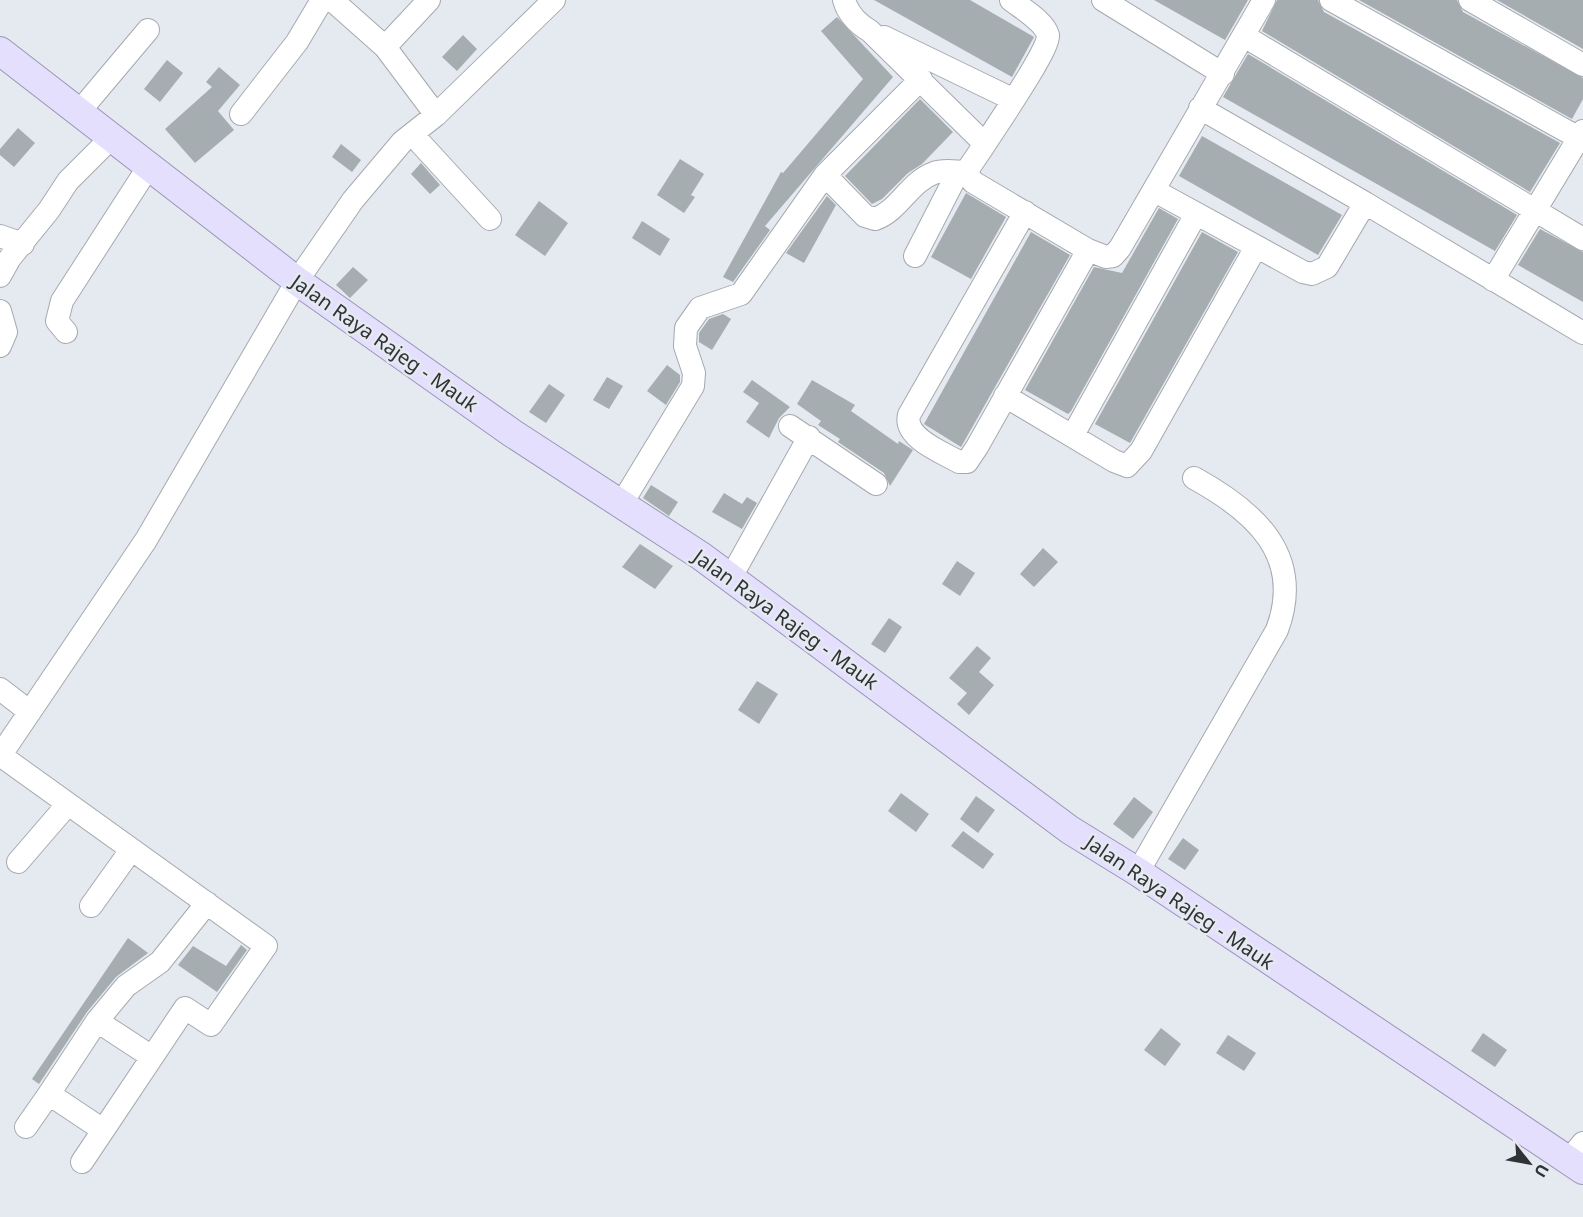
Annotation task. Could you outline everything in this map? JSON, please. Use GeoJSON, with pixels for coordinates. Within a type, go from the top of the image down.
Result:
{"type":"FeatureCollection","features":[{"type":"Feature","properties":{"kind":"main road","name":"Jalan Raya Rajeg - Mauk"},"geometry":{"type":"LineString","coordinates":[[0,51],[297,281],[512,433],[732,577],[1070,830],[1578,1158]]}},
{"type":"Feature","properties":{"kind":"street"},"geometry":{"type":"LineString","coordinates":[[241,114],[297,42],[322,0]]}},
{"type":"Feature","properties":{"kind":"street"},"geometry":{"type":"LineString","coordinates":[[332,0],[385,47],[436,115]]}},
{"type":"Feature","properties":{"kind":"street"},"geometry":{"type":"LineString","coordinates":[[385,47],[429,0]]}},
{"type":"Feature","properties":{"kind":"street"},"geometry":{"type":"LineString","coordinates":[[82,1162],[185,1008],[211,1026],[266,946],[0,755],[146,540],[297,281],[353,200],[402,142],[436,115],[554,0]]}},
{"type":"Feature","properties":{"kind":"street"},"geometry":{"type":"LineString","coordinates":[[844,0],[858,24],[1012,99]]}},
{"type":"Feature","properties":{"kind":"street"},"geometry":{"type":"LineString","coordinates":[[915,256],[954,180],[985,144],[1040,59],[1048,41],[1046,31],[1011,0]]}},
{"type":"Feature","properties":{"kind":"street"},"geometry":{"type":"LineString","coordinates":[[1103,0],[1223,74]]}},
{"type":"Feature","properties":{"kind":"street"},"geometry":{"type":"LineString","coordinates":[[825,175],[865,216],[875,219],[887,213],[924,178],[942,171],[960,172],[1098,256],[1113,256],[1155,191],[1200,108],[1223,74],[1264,0]]}},
{"type":"Feature","properties":{"kind":"street"},"geometry":{"type":"LineString","coordinates":[[1331,0],[1581,135],[1493,280]]}},
{"type":"Feature","properties":{"kind":"street"},"geometry":{"type":"LineString","coordinates":[[1470,0],[1583,66]]}},
{"type":"Feature","properties":{"kind":"street"},"geometry":{"type":"LineString","coordinates":[[79,112],[148,30]]}},
{"type":"Feature","properties":{"kind":"street"},"geometry":{"type":"LineString","coordinates":[[870,31],[985,144]]}},
{"type":"Feature","properties":{"kind":"street"},"geometry":{"type":"LineString","coordinates":[[1244,36],[1534,209],[1581,234]]}},
{"type":"Feature","properties":{"kind":"street"},"geometry":{"type":"LineString","coordinates":[[622,503],[693,386],[694,373],[685,346],[686,328],[700,308],[741,294],[825,175],[921,80]]}},
{"type":"Feature","properties":{"kind":"street"},"geometry":{"type":"LineString","coordinates":[[1200,108],[1583,333]]}},
{"type":"Feature","properties":{"kind":"street"},"geometry":{"type":"LineString","coordinates":[[412,134],[490,219]]}},
{"type":"Feature","properties":{"kind":"street"},"geometry":{"type":"LineString","coordinates":[[0,276],[10,258],[23,244],[68,181],[112,137]]}},
{"type":"Feature","properties":{"kind":"street"},"geometry":{"type":"LineString","coordinates":[[66,332],[57,321],[62,301],[149,166]]}},
{"type":"Feature","properties":{"kind":"street"},"geometry":{"type":"LineString","coordinates":[[1155,191],[1303,272],[1312,274],[1321,272],[1327,267],[1365,203]]}},
{"type":"Feature","properties":{"kind":"street"},"geometry":{"type":"LineString","coordinates":[[1025,212],[909,415],[909,426],[914,434],[965,463],[977,447],[1088,250]]}},
{"type":"Feature","properties":{"kind":"street"},"geometry":{"type":"LineString","coordinates":[[1073,435],[1196,214]]}},
{"type":"Feature","properties":{"kind":"street"},"geometry":{"type":"LineString","coordinates":[[0,236],[23,244]]}},
{"type":"Feature","properties":{"kind":"street"},"geometry":{"type":"LineString","coordinates":[[1005,396],[1120,465],[1127,466],[1137,457],[1256,247]]}},
{"type":"Feature","properties":{"kind":"street"},"geometry":{"type":"LineString","coordinates":[[0,311],[6,332],[0,346]]}},
{"type":"Feature","properties":{"kind":"street"},"geometry":{"type":"LineString","coordinates":[[790,426],[876,484]]}},
{"type":"Feature","properties":{"kind":"street"},"geometry":{"type":"LineString","coordinates":[[732,577],[809,437]]}},
{"type":"Feature","properties":{"kind":"street"},"geometry":{"type":"LineString","coordinates":[[1138,872],[1277,630],[1283,614],[1284,573],[1278,553],[1266,533],[1225,495],[1194,478]]}},
{"type":"Feature","properties":{"kind":"street"},"geometry":{"type":"LineString","coordinates":[[0,689],[30,712]]}},
{"type":"Feature","properties":{"kind":"street"},"geometry":{"type":"LineString","coordinates":[[18,862],[68,804]]}},
{"type":"Feature","properties":{"kind":"street"},"geometry":{"type":"LineString","coordinates":[[91,906],[131,850]]}},
{"type":"Feature","properties":{"kind":"street"},"geometry":{"type":"LineString","coordinates":[[26,1127],[97,1021],[126,986],[160,963],[207,903]]}},
{"type":"Feature","properties":{"kind":"street"},"geometry":{"type":"LineString","coordinates":[[97,1021],[152,1057]]}},
{"type":"Feature","properties":{"kind":"street"},"geometry":{"type":"LineString","coordinates":[[49,1094],[103,1130]]}},
{"type":"Feature","properties":{"kind":"building"},"geometry":{"type":"Polygon","coordinates":[[[874,0],[970,0],[1034,37],[1012,77],[874,0]]]}},
{"type":"Feature","properties":{"kind":"building"},"geometry":{"type":"Polygon","coordinates":[[[1154,0],[1248,0],[1225,40],[1154,0]]]}},
{"type":"Feature","properties":{"kind":"building"},"geometry":{"type":"Polygon","coordinates":[[[1277,0],[1318,0],[1324,12],[1560,143],[1530,192],[1262,31],[1277,0]]]}},
{"type":"Feature","properties":{"kind":"building"},"geometry":{"type":"Polygon","coordinates":[[[1359,0],[1457,0],[1463,12],[1583,78],[1583,99],[1572,119],[1359,0]]]}},
{"type":"Feature","properties":{"kind":"building"},"geometry":{"type":"Polygon","coordinates":[[[1497,0],[1583,0],[1583,49],[1497,0]]]}},
{"type":"Feature","properties":{"kind":"building"},"geometry":{"type":"Polygon","coordinates":[[[837,17],[893,77],[765,226],[770,230],[733,282],[723,277],[781,172],[783,173],[863,79],[821,31],[837,17]]]}},
{"type":"Feature","properties":{"kind":"building"},"geometry":{"type":"Polygon","coordinates":[[[463,35],[477,49],[457,71],[442,57],[463,35]]]}},
{"type":"Feature","properties":{"kind":"building"},"geometry":{"type":"Polygon","coordinates":[[[1248,54],[1517,215],[1495,251],[1223,97],[1248,54]]]}},
{"type":"Feature","properties":{"kind":"building"},"geometry":{"type":"Polygon","coordinates":[[[167,60],[183,73],[160,102],[144,89],[167,60]]]}},
{"type":"Feature","properties":{"kind":"building"},"geometry":{"type":"Polygon","coordinates":[[[219,67],[240,85],[218,111],[234,130],[195,163],[165,129],[212,87],[206,82],[219,67]]]}},
{"type":"Feature","properties":{"kind":"building"},"geometry":{"type":"Polygon","coordinates":[[[920,99],[953,132],[922,164],[908,173],[882,199],[872,204],[845,176],[920,99]]]}},
{"type":"Feature","properties":{"kind":"building"},"geometry":{"type":"Polygon","coordinates":[[[18,128],[35,143],[14,167],[0,155],[0,149],[18,128]]]}},
{"type":"Feature","properties":{"kind":"building"},"geometry":{"type":"Polygon","coordinates":[[[1202,136],[1342,215],[1318,255],[1179,176],[1202,136]]]}},
{"type":"Feature","properties":{"kind":"building"},"geometry":{"type":"Polygon","coordinates":[[[341,144],[361,160],[352,172],[332,157],[341,144]]]}},
{"type":"Feature","properties":{"kind":"building"},"geometry":{"type":"Polygon","coordinates":[[[680,159],[704,174],[691,195],[695,197],[684,213],[657,195],[680,159]]]}},
{"type":"Feature","properties":{"kind":"building"},"geometry":{"type":"Polygon","coordinates":[[[421,163],[440,185],[430,194],[411,174],[421,163]]]}},
{"type":"Feature","properties":{"kind":"building"},"geometry":{"type":"Polygon","coordinates":[[[966,193],[1006,217],[971,279],[931,257],[966,193]]]}},
{"type":"Feature","properties":{"kind":"building"},"geometry":{"type":"Polygon","coordinates":[[[827,196],[836,205],[804,263],[786,253],[827,196]]]}},
{"type":"Feature","properties":{"kind":"building"},"geometry":{"type":"Polygon","coordinates":[[[539,201],[568,223],[545,256],[515,235],[539,201]]]}},
{"type":"Feature","properties":{"kind":"building"},"geometry":{"type":"Polygon","coordinates":[[[1159,208],[1178,219],[1071,411],[1068,414],[1025,390],[1094,267],[1122,273],[1159,208]]]}},
{"type":"Feature","properties":{"kind":"building"},"geometry":{"type":"Polygon","coordinates":[[[642,221],[670,239],[660,256],[632,238],[642,221]]]}},
{"type":"Feature","properties":{"kind":"building"},"geometry":{"type":"Polygon","coordinates":[[[1540,229],[1583,252],[1583,302],[1518,265],[1540,229]]]}},
{"type":"Feature","properties":{"kind":"building"},"geometry":{"type":"Polygon","coordinates":[[[1031,232],[1070,255],[961,447],[924,424],[1031,232]]]}},
{"type":"Feature","properties":{"kind":"building"},"geometry":{"type":"Polygon","coordinates":[[[1202,232],[1238,252],[1130,443],[1095,424],[1202,232]]]}},
{"type":"Feature","properties":{"kind":"building"},"geometry":{"type":"Polygon","coordinates":[[[353,267],[368,280],[350,298],[336,285],[353,267]]]}},
{"type":"Feature","properties":{"kind":"building"},"geometry":{"type":"Polygon","coordinates":[[[723,314],[731,319],[712,350],[699,342],[699,333],[709,319],[723,314]]]}},
{"type":"Feature","properties":{"kind":"building"},"geometry":{"type":"Polygon","coordinates":[[[667,365],[680,375],[680,382],[666,405],[647,391],[667,365]]]}},
{"type":"Feature","properties":{"kind":"building"},"geometry":{"type":"Polygon","coordinates":[[[607,377],[623,386],[609,409],[593,400],[607,377]]]}},
{"type":"Feature","properties":{"kind":"building"},"geometry":{"type":"Polygon","coordinates":[[[752,380],[790,407],[779,418],[769,438],[746,422],[759,403],[743,392],[752,380]]]}},
{"type":"Feature","properties":{"kind":"building"},"geometry":{"type":"Polygon","coordinates":[[[812,380],[855,405],[851,411],[898,444],[899,441],[913,450],[890,486],[884,473],[838,442],[840,439],[818,425],[821,421],[797,404],[812,380]]]}},
{"type":"Feature","properties":{"kind":"building"},"geometry":{"type":"Polygon","coordinates":[[[549,384],[565,395],[546,423],[529,412],[549,384]]]}},
{"type":"Feature","properties":{"kind":"building"},"geometry":{"type":"Polygon","coordinates":[[[651,485],[678,502],[669,516],[643,498],[651,485]]]}},
{"type":"Feature","properties":{"kind":"building"},"geometry":{"type":"Polygon","coordinates":[[[724,493],[742,504],[747,497],[757,503],[742,529],[712,512],[724,493]]]}},
{"type":"Feature","properties":{"kind":"building"},"geometry":{"type":"Polygon","coordinates":[[[640,544],[673,566],[655,589],[622,567],[640,544]]]}},
{"type":"Feature","properties":{"kind":"building"},"geometry":{"type":"Polygon","coordinates":[[[1043,548],[1058,562],[1034,587],[1020,574],[1043,548]]]}},
{"type":"Feature","properties":{"kind":"building"},"geometry":{"type":"Polygon","coordinates":[[[957,561],[975,573],[960,596],[942,584],[957,561]]]}},
{"type":"Feature","properties":{"kind":"building"},"geometry":{"type":"Polygon","coordinates":[[[889,618],[902,627],[885,653],[871,644],[889,618]]]}},
{"type":"Feature","properties":{"kind":"building"},"geometry":{"type":"Polygon","coordinates":[[[977,646],[991,658],[979,672],[994,685],[969,715],[957,704],[967,693],[949,678],[977,646]]]}},
{"type":"Feature","properties":{"kind":"building"},"geometry":{"type":"Polygon","coordinates":[[[757,681],[778,694],[759,724],[738,710],[757,681]]]}},
{"type":"Feature","properties":{"kind":"building"},"geometry":{"type":"Polygon","coordinates":[[[901,793],[929,814],[916,832],[888,811],[901,793]]]}},
{"type":"Feature","properties":{"kind":"building"},"geometry":{"type":"Polygon","coordinates":[[[976,796],[995,810],[978,833],[960,819],[976,796]]]}},
{"type":"Feature","properties":{"kind":"building"},"geometry":{"type":"Polygon","coordinates":[[[1134,797],[1153,812],[1133,839],[1113,824],[1134,797]]]}},
{"type":"Feature","properties":{"kind":"building"},"geometry":{"type":"Polygon","coordinates":[[[963,831],[994,854],[983,869],[951,846],[963,831]]]}},
{"type":"Feature","properties":{"kind":"building"},"geometry":{"type":"Polygon","coordinates":[[[1183,838],[1199,850],[1185,870],[1168,859],[1183,838]]]}},
{"type":"Feature","properties":{"kind":"building"},"geometry":{"type":"Polygon","coordinates":[[[128,938],[148,953],[116,977],[87,1012],[39,1084],[32,1079],[128,938]]]}},
{"type":"Feature","properties":{"kind":"building"},"geometry":{"type":"Polygon","coordinates":[[[241,945],[247,950],[217,992],[178,965],[193,946],[226,966],[241,945]]]}},
{"type":"Feature","properties":{"kind":"building"},"geometry":{"type":"Polygon","coordinates":[[[1161,1028],[1181,1044],[1165,1066],[1144,1050],[1161,1028]]]}},
{"type":"Feature","properties":{"kind":"building"},"geometry":{"type":"Polygon","coordinates":[[[1483,1033],[1507,1050],[1495,1067],[1471,1051],[1483,1033]]]}},
{"type":"Feature","properties":{"kind":"building"},"geometry":{"type":"Polygon","coordinates":[[[1228,1035],[1256,1053],[1244,1071],[1216,1053],[1228,1035]]]}}]}
